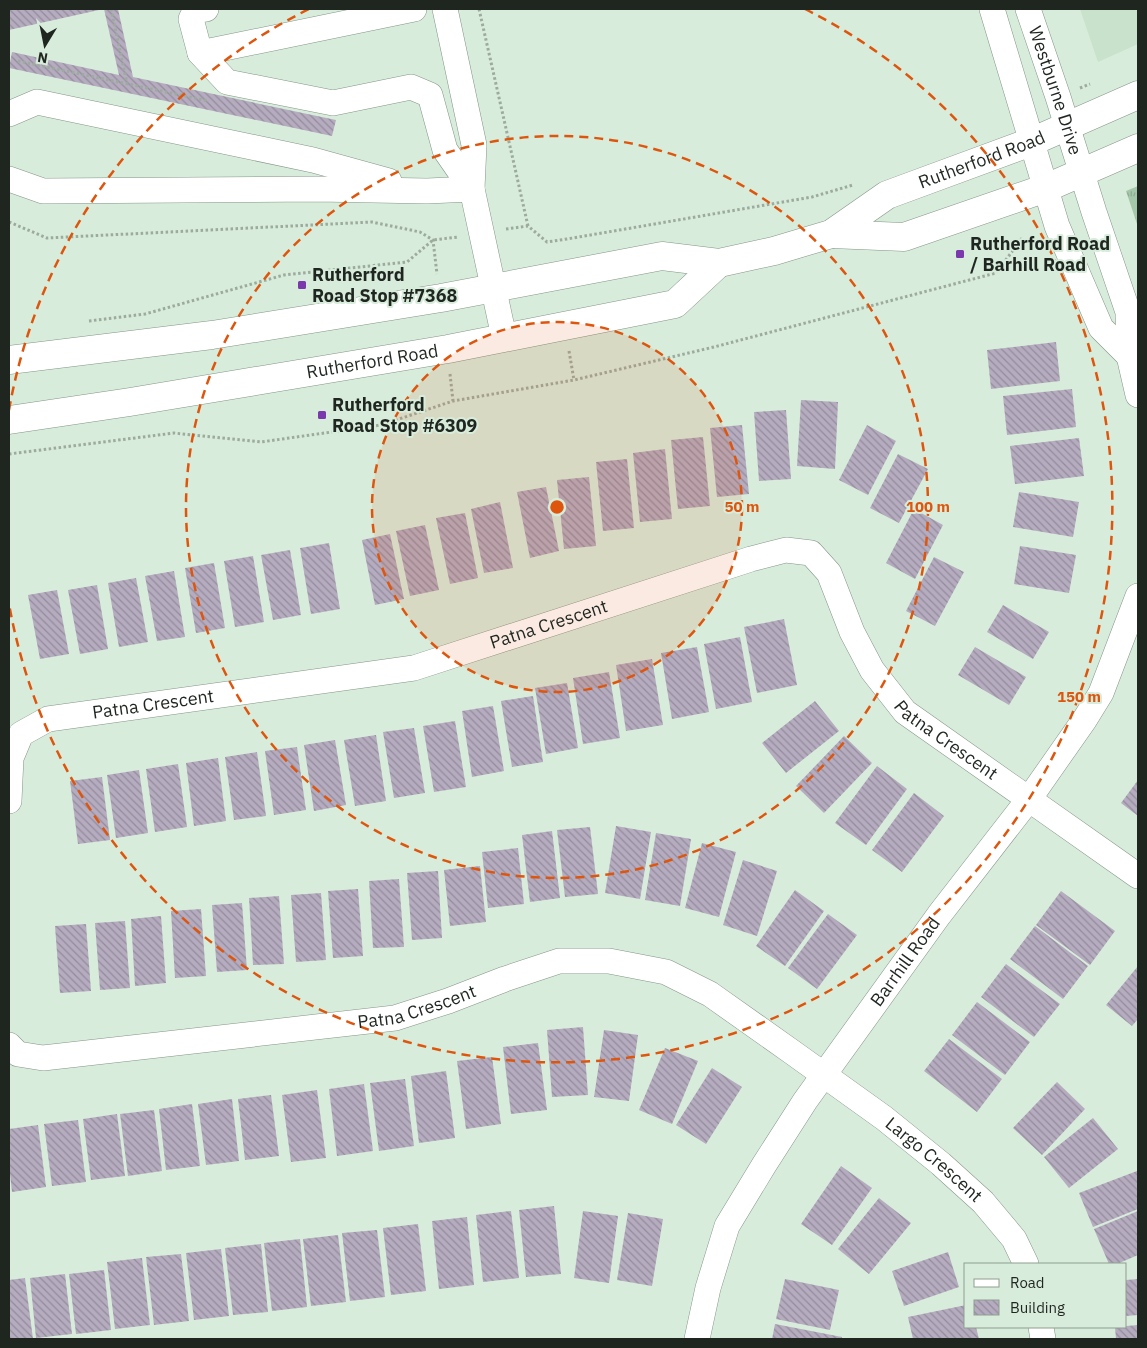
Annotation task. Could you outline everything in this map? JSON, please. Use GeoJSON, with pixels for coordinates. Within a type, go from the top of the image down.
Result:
{"type":"FeatureCollection","features":[{"type":"Feature","properties":{"kind":"main road","name":"Rutherford Road"},"geometry":{"type":"LineString","coordinates":[[9,360],[212,335],[431,300],[662,256],[719,263],[774,251],[831,234],[887,194],[1031,142],[1138,95]]}},
{"type":"Feature","properties":{"kind":"main road","name":"Rutherford Road"},"geometry":{"type":"LineString","coordinates":[[831,234],[904,237],[1046,188],[1138,148]]}},
{"type":"Feature","properties":{"kind":"main road","name":"Rutherford Road"},"geometry":{"type":"LineString","coordinates":[[9,420],[448,349],[675,304],[719,263]]}},
{"type":"Feature","properties":{"kind":"street"},"geometry":{"type":"LineString","coordinates":[[206,9],[194,11],[191,19],[200,53],[227,82],[333,102],[411,87],[430,96],[445,150],[472,189]]}},
{"type":"Feature","properties":{"kind":"street"},"geometry":{"type":"LineString","coordinates":[[200,53],[414,9]]}},
{"type":"Feature","properties":{"kind":"street"},"geometry":{"type":"LineString","coordinates":[[444,9],[474,145],[472,189],[504,338]]}},
{"type":"Feature","properties":{"kind":"street","name":"Westburne Drive"},"geometry":{"type":"LineString","coordinates":[[992,9],[1046,188]]}},
{"type":"Feature","properties":{"kind":"street","name":"Westburne Drive"},"geometry":{"type":"LineString","coordinates":[[1028,9],[1082,173]]}},
{"type":"Feature","properties":{"kind":"street"},"geometry":{"type":"LineString","coordinates":[[9,114],[37,102],[313,160],[427,191]]}},
{"type":"Feature","properties":{"kind":"street"},"geometry":{"type":"LineString","coordinates":[[1082,173],[1128,312],[1129,356],[1138,395]]}},
{"type":"Feature","properties":{"kind":"street"},"geometry":{"type":"LineString","coordinates":[[9,179],[43,191],[317,189],[427,191],[472,189]]}},
{"type":"Feature","properties":{"kind":"street"},"geometry":{"type":"LineString","coordinates":[[1046,188],[1057,226],[1102,328],[1129,356]]}},
{"type":"Feature","properties":{"kind":"street","name":"Patna Crescent"},"geometry":{"type":"LineString","coordinates":[[9,801],[10,758],[21,734],[48,719],[414,668],[751,559],[786,550],[811,553],[829,573],[852,632],[872,670],[905,712],[1029,799]]}},
{"type":"Feature","properties":{"kind":"street","name":"Barrhill Road"},"geometry":{"type":"LineString","coordinates":[[697,1339],[708,1288],[727,1226],[764,1165],[825,1074],[939,915],[1029,799],[1085,719],[1101,693],[1138,596]]}},
{"type":"Feature","properties":{"kind":"street"},"geometry":{"type":"LineString","coordinates":[[1029,799],[1138,876]]}},
{"type":"Feature","properties":{"kind":"street","name":"Patna Crescent"},"geometry":{"type":"LineString","coordinates":[[9,1045],[18,1054],[43,1058],[396,1018],[559,962],[609,961],[666,972],[710,994],[825,1074]]}},
{"type":"Feature","properties":{"kind":"street","name":"Largo Crescent"},"geometry":{"type":"LineString","coordinates":[[825,1074],[941,1164],[983,1202],[1014,1239],[1026,1263]]}},
{"type":"Feature","properties":{"kind":"path"},"geometry":{"type":"LineString","coordinates":[[112,9],[127,84]]}},
{"type":"Feature","properties":{"kind":"path"},"geometry":{"type":"LineString","coordinates":[[479,9],[528,226],[547,242],[812,198],[858,183]]}},
{"type":"Feature","properties":{"kind":"path"},"geometry":{"type":"LineString","coordinates":[[18,60],[212,101]]}},
{"type":"Feature","properties":{"kind":"path"},"geometry":{"type":"LineString","coordinates":[[9,222],[47,238],[372,222],[420,232],[433,240],[406,262],[284,275],[145,314],[86,322]]}},
{"type":"Feature","properties":{"kind":"path"},"geometry":{"type":"LineString","coordinates":[[513,228],[528,226]]}},
{"type":"Feature","properties":{"kind":"path"},"geometry":{"type":"LineString","coordinates":[[9,454],[174,433],[261,442],[381,426],[453,401],[574,380],[705,349],[996,273],[1023,237]]}},
{"type":"Feature","properties":{"kind":"shaded area"},"geometry":{"type":"Polygon","coordinates":[[[1080,9],[1138,9],[1138,44],[1098,62],[1080,9]]]}},
{"type":"Feature","properties":{"kind":"green space"},"geometry":{"type":"Polygon","coordinates":[[[1138,186],[1138,227],[1126,191],[1138,186]]]}},
{"type":"Feature","properties":{"kind":"building"},"geometry":{"type":"Polygon","coordinates":[[[104,9],[118,9],[133,77],[336,120],[332,136],[9,68],[12,52],[119,75],[104,9]]]}},
{"type":"Feature","properties":{"kind":"building"},"geometry":{"type":"Polygon","coordinates":[[[9,10],[99,10],[9,30],[9,10]]]}},
{"type":"Feature","properties":{"kind":"building"},"geometry":{"type":"Polygon","coordinates":[[[1056,342],[1060,381],[991,389],[987,350],[1056,342]]]}},
{"type":"Feature","properties":{"kind":"building"},"geometry":{"type":"Polygon","coordinates":[[[1072,389],[1076,427],[1007,435],[1003,396],[1072,389]]]}},
{"type":"Feature","properties":{"kind":"building"},"geometry":{"type":"Polygon","coordinates":[[[801,400],[838,402],[835,469],[797,466],[801,400]]]}},
{"type":"Feature","properties":{"kind":"building"},"geometry":{"type":"Polygon","coordinates":[[[786,410],[791,479],[759,481],[754,412],[786,410]]]}},
{"type":"Feature","properties":{"kind":"building"},"geometry":{"type":"Polygon","coordinates":[[[742,425],[749,494],[717,497],[710,428],[742,425]]]}},
{"type":"Feature","properties":{"kind":"building"},"geometry":{"type":"Polygon","coordinates":[[[867,425],[896,441],[868,495],[839,480],[867,425]]]}},
{"type":"Feature","properties":{"kind":"building"},"geometry":{"type":"Polygon","coordinates":[[[703,437],[710,506],[678,509],[671,440],[703,437]]]}},
{"type":"Feature","properties":{"kind":"building"},"geometry":{"type":"Polygon","coordinates":[[[1079,438],[1084,476],[1015,484],[1010,446],[1079,438]]]}},
{"type":"Feature","properties":{"kind":"building"},"geometry":{"type":"Polygon","coordinates":[[[665,449],[672,519],[640,522],[633,453],[665,449]]]}},
{"type":"Feature","properties":{"kind":"building"},"geometry":{"type":"Polygon","coordinates":[[[898,454],[928,469],[899,523],[870,508],[898,454]]]}},
{"type":"Feature","properties":{"kind":"building"},"geometry":{"type":"Polygon","coordinates":[[[627,459],[634,528],[603,531],[596,462],[627,459]]]}},
{"type":"Feature","properties":{"kind":"building"},"geometry":{"type":"Polygon","coordinates":[[[589,477],[596,546],[564,549],[557,480],[589,477]]]}},
{"type":"Feature","properties":{"kind":"building"},"geometry":{"type":"Polygon","coordinates":[[[546,487],[559,551],[530,558],[517,492],[546,487]]]}},
{"type":"Feature","properties":{"kind":"building"},"geometry":{"type":"Polygon","coordinates":[[[1019,492],[1079,502],[1073,537],[1013,527],[1019,492]]]}},
{"type":"Feature","properties":{"kind":"building"},"geometry":{"type":"Polygon","coordinates":[[[500,502],[513,568],[484,573],[471,509],[500,502]]]}},
{"type":"Feature","properties":{"kind":"building"},"geometry":{"type":"Polygon","coordinates":[[[914,509],[943,525],[915,579],[886,563],[914,509]]]}},
{"type":"Feature","properties":{"kind":"building"},"geometry":{"type":"Polygon","coordinates":[[[465,513],[478,578],[450,584],[436,518],[465,513]]]}},
{"type":"Feature","properties":{"kind":"building"},"geometry":{"type":"Polygon","coordinates":[[[425,525],[439,590],[410,596],[396,531],[425,525]]]}},
{"type":"Feature","properties":{"kind":"building"},"geometry":{"type":"Polygon","coordinates":[[[390,534],[404,599],[375,605],[362,540],[390,534]]]}},
{"type":"Feature","properties":{"kind":"building"},"geometry":{"type":"Polygon","coordinates":[[[329,543],[340,609],[311,614],[300,548],[329,543]]]}},
{"type":"Feature","properties":{"kind":"building"},"geometry":{"type":"Polygon","coordinates":[[[1020,546],[1076,555],[1069,593],[1014,584],[1020,546]]]}},
{"type":"Feature","properties":{"kind":"building"},"geometry":{"type":"Polygon","coordinates":[[[290,550],[301,615],[273,620],[261,555],[290,550]]]}},
{"type":"Feature","properties":{"kind":"building"},"geometry":{"type":"Polygon","coordinates":[[[253,556],[264,622],[235,627],[224,561],[253,556]]]}},
{"type":"Feature","properties":{"kind":"building"},"geometry":{"type":"Polygon","coordinates":[[[934,557],[964,572],[935,626],[906,611],[934,557]]]}},
{"type":"Feature","properties":{"kind":"building"},"geometry":{"type":"Polygon","coordinates":[[[214,563],[225,628],[196,633],[185,568],[214,563]]]}},
{"type":"Feature","properties":{"kind":"building"},"geometry":{"type":"Polygon","coordinates":[[[174,571],[185,637],[157,641],[145,576],[174,571]]]}},
{"type":"Feature","properties":{"kind":"building"},"geometry":{"type":"Polygon","coordinates":[[[136,578],[148,642],[119,647],[108,583],[136,578]]]}},
{"type":"Feature","properties":{"kind":"building"},"geometry":{"type":"Polygon","coordinates":[[[97,585],[108,649],[80,654],[68,590],[97,585]]]}},
{"type":"Feature","properties":{"kind":"building"},"geometry":{"type":"Polygon","coordinates":[[[57,590],[69,654],[40,659],[28,595],[57,590]]]}},
{"type":"Feature","properties":{"kind":"building"},"geometry":{"type":"Polygon","coordinates":[[[1003,605],[1049,632],[1033,659],[987,632],[1003,605]]]}},
{"type":"Feature","properties":{"kind":"building"},"geometry":{"type":"Polygon","coordinates":[[[784,619],[797,685],[757,693],[744,627],[784,619]]]}},
{"type":"Feature","properties":{"kind":"building"},"geometry":{"type":"Polygon","coordinates":[[[740,637],[752,702],[716,709],[704,644],[740,637]]]}},
{"type":"Feature","properties":{"kind":"building"},"geometry":{"type":"Polygon","coordinates":[[[697,647],[709,712],[672,719],[661,653],[697,647]]]}},
{"type":"Feature","properties":{"kind":"building"},"geometry":{"type":"Polygon","coordinates":[[[975,647],[1026,677],[1009,705],[958,675],[975,647]]]}},
{"type":"Feature","properties":{"kind":"building"},"geometry":{"type":"Polygon","coordinates":[[[652,659],[663,725],[626,731],[616,665],[652,659]]]}},
{"type":"Feature","properties":{"kind":"building"},"geometry":{"type":"Polygon","coordinates":[[[609,672],[620,738],[583,744],[573,678],[609,672]]]}},
{"type":"Feature","properties":{"kind":"building"},"geometry":{"type":"Polygon","coordinates":[[[567,683],[578,748],[546,754],[535,688],[567,683]]]}},
{"type":"Feature","properties":{"kind":"building"},"geometry":{"type":"Polygon","coordinates":[[[533,696],[543,762],[512,767],[501,701],[533,696]]]}},
{"type":"Feature","properties":{"kind":"building"},"geometry":{"type":"Polygon","coordinates":[[[815,701],[839,731],[786,773],[762,743],[815,701]]]}},
{"type":"Feature","properties":{"kind":"building"},"geometry":{"type":"Polygon","coordinates":[[[493,706],[504,771],[472,777],[462,711],[493,706]]]}},
{"type":"Feature","properties":{"kind":"building"},"geometry":{"type":"Polygon","coordinates":[[[455,721],[466,787],[434,792],[423,726],[455,721]]]}},
{"type":"Feature","properties":{"kind":"building"},"geometry":{"type":"Polygon","coordinates":[[[414,728],[425,793],[394,798],[383,732],[414,728]]]}},
{"type":"Feature","properties":{"kind":"building"},"geometry":{"type":"Polygon","coordinates":[[[376,735],[386,801],[355,806],[344,740],[376,735]]]}},
{"type":"Feature","properties":{"kind":"building"},"geometry":{"type":"Polygon","coordinates":[[[844,736],[872,763],[824,813],[796,786],[844,736]]]}},
{"type":"Feature","properties":{"kind":"building"},"geometry":{"type":"Polygon","coordinates":[[[335,740],[346,805],[314,811],[304,745],[335,740]]]}},
{"type":"Feature","properties":{"kind":"building"},"geometry":{"type":"Polygon","coordinates":[[[297,747],[306,810],[274,815],[265,751],[297,747]]]}},
{"type":"Feature","properties":{"kind":"building"},"geometry":{"type":"Polygon","coordinates":[[[257,752],[266,816],[234,820],[225,757],[257,752]]]}},
{"type":"Feature","properties":{"kind":"building"},"geometry":{"type":"Polygon","coordinates":[[[218,758],[226,821],[194,826],[186,763],[218,758]]]}},
{"type":"Feature","properties":{"kind":"building"},"geometry":{"type":"Polygon","coordinates":[[[178,764],[187,827],[155,832],[146,769],[178,764]]]}},
{"type":"Feature","properties":{"kind":"building"},"geometry":{"type":"Polygon","coordinates":[[[877,766],[907,789],[866,845],[835,823],[877,766]]]}},
{"type":"Feature","properties":{"kind":"building"},"geometry":{"type":"Polygon","coordinates":[[[139,770],[148,833],[116,838],[107,775],[139,770]]]}},
{"type":"Feature","properties":{"kind":"building"},"geometry":{"type":"Polygon","coordinates":[[[102,777],[110,840],[78,844],[70,781],[102,777]]]}},
{"type":"Feature","properties":{"kind":"building"},"geometry":{"type":"Polygon","coordinates":[[[1138,780],[1138,816],[1121,803],[1138,780]]]}},
{"type":"Feature","properties":{"kind":"building"},"geometry":{"type":"Polygon","coordinates":[[[914,793],[944,816],[902,872],[872,850],[914,793]]]}},
{"type":"Feature","properties":{"kind":"building"},"geometry":{"type":"Polygon","coordinates":[[[616,826],[651,832],[640,899],[605,893],[616,826]]]}},
{"type":"Feature","properties":{"kind":"building"},"geometry":{"type":"Polygon","coordinates":[[[590,827],[598,894],[565,897],[557,830],[590,827]]]}},
{"type":"Feature","properties":{"kind":"building"},"geometry":{"type":"Polygon","coordinates":[[[552,831],[560,898],[530,902],[522,835],[552,831]]]}},
{"type":"Feature","properties":{"kind":"building"},"geometry":{"type":"Polygon","coordinates":[[[656,833],[691,839],[680,906],[645,900],[656,833]]]}},
{"type":"Feature","properties":{"kind":"building"},"geometry":{"type":"Polygon","coordinates":[[[702,843],[736,852],[719,917],[685,908],[702,843]]]}},
{"type":"Feature","properties":{"kind":"building"},"geometry":{"type":"Polygon","coordinates":[[[518,848],[524,904],[488,908],[482,852],[518,848]]]}},
{"type":"Feature","properties":{"kind":"building"},"geometry":{"type":"Polygon","coordinates":[[[743,860],[777,871],[757,936],[723,925],[743,860]]]}},
{"type":"Feature","properties":{"kind":"building"},"geometry":{"type":"Polygon","coordinates":[[[480,866],[486,922],[450,926],[444,870],[480,866]]]}},
{"type":"Feature","properties":{"kind":"building"},"geometry":{"type":"Polygon","coordinates":[[[438,871],[442,938],[412,940],[407,873],[438,871]]]}},
{"type":"Feature","properties":{"kind":"building"},"geometry":{"type":"Polygon","coordinates":[[[399,879],[404,947],[373,948],[369,881],[399,879]]]}},
{"type":"Feature","properties":{"kind":"building"},"geometry":{"type":"Polygon","coordinates":[[[358,889],[363,956],[333,958],[328,891],[358,889]]]}},
{"type":"Feature","properties":{"kind":"building"},"geometry":{"type":"Polygon","coordinates":[[[795,890],[824,911],[785,966],[756,946],[795,890]]]}},
{"type":"Feature","properties":{"kind":"building"},"geometry":{"type":"Polygon","coordinates":[[[1061,891],[1115,931],[1090,965],[1036,925],[1061,891]]]}},
{"type":"Feature","properties":{"kind":"building"},"geometry":{"type":"Polygon","coordinates":[[[321,893],[326,960],[296,962],[291,895],[321,893]]]}},
{"type":"Feature","properties":{"kind":"building"},"geometry":{"type":"Polygon","coordinates":[[[279,896],[284,964],[253,965],[249,898],[279,896]]]}},
{"type":"Feature","properties":{"kind":"building"},"geometry":{"type":"Polygon","coordinates":[[[242,903],[247,970],[217,972],[212,905],[242,903]]]}},
{"type":"Feature","properties":{"kind":"building"},"geometry":{"type":"Polygon","coordinates":[[[201,909],[206,976],[175,978],[171,911],[201,909]]]}},
{"type":"Feature","properties":{"kind":"building"},"geometry":{"type":"Polygon","coordinates":[[[828,914],[857,935],[817,989],[788,968],[828,914]]]}},
{"type":"Feature","properties":{"kind":"building"},"geometry":{"type":"Polygon","coordinates":[[[161,916],[166,983],[135,986],[131,919],[161,916]]]}},
{"type":"Feature","properties":{"kind":"building"},"geometry":{"type":"Polygon","coordinates":[[[125,921],[130,988],[100,990],[95,923],[125,921]]]}},
{"type":"Feature","properties":{"kind":"building"},"geometry":{"type":"Polygon","coordinates":[[[86,924],[91,991],[60,993],[55,926],[86,924]]]}},
{"type":"Feature","properties":{"kind":"building"},"geometry":{"type":"Polygon","coordinates":[[[1035,926],[1088,966],[1063,999],[1010,959],[1035,926]]]}},
{"type":"Feature","properties":{"kind":"building"},"geometry":{"type":"Polygon","coordinates":[[[1006,964],[1060,1004],[1034,1037],[981,997],[1006,964]]]}},
{"type":"Feature","properties":{"kind":"building"},"geometry":{"type":"Polygon","coordinates":[[[1138,966],[1138,1019],[1132,1026],[1106,1005],[1138,966]]]}},
{"type":"Feature","properties":{"kind":"building"},"geometry":{"type":"Polygon","coordinates":[[[977,1002],[1030,1042],[1005,1075],[952,1035],[977,1002]]]}},
{"type":"Feature","properties":{"kind":"building"},"geometry":{"type":"Polygon","coordinates":[[[583,1027],[588,1095],[552,1097],[547,1030],[583,1027]]]}},
{"type":"Feature","properties":{"kind":"building"},"geometry":{"type":"Polygon","coordinates":[[[604,1030],[638,1035],[629,1101],[594,1097],[604,1030]]]}},
{"type":"Feature","properties":{"kind":"building"},"geometry":{"type":"Polygon","coordinates":[[[949,1039],[1002,1079],[977,1112],[924,1071],[949,1039]]]}},
{"type":"Feature","properties":{"kind":"building"},"geometry":{"type":"Polygon","coordinates":[[[538,1043],[547,1110],[511,1114],[503,1047],[538,1043]]]}},
{"type":"Feature","properties":{"kind":"building"},"geometry":{"type":"Polygon","coordinates":[[[665,1048],[698,1061],[672,1124],[639,1110],[665,1048]]]}},
{"type":"Feature","properties":{"kind":"building"},"geometry":{"type":"Polygon","coordinates":[[[492,1057],[501,1124],[466,1129],[457,1061],[492,1057]]]}},
{"type":"Feature","properties":{"kind":"building"},"geometry":{"type":"Polygon","coordinates":[[[712,1068],[742,1087],[706,1144],[676,1125],[712,1068]]]}},
{"type":"Feature","properties":{"kind":"building"},"geometry":{"type":"Polygon","coordinates":[[[446,1071],[455,1138],[419,1143],[411,1076],[446,1071]]]}},
{"type":"Feature","properties":{"kind":"building"},"geometry":{"type":"Polygon","coordinates":[[[405,1079],[414,1146],[379,1151],[370,1083],[405,1079]]]}},
{"type":"Feature","properties":{"kind":"building"},"geometry":{"type":"Polygon","coordinates":[[[1057,1082],[1085,1109],[1042,1155],[1013,1128],[1057,1082]]]}},
{"type":"Feature","properties":{"kind":"building"},"geometry":{"type":"Polygon","coordinates":[[[364,1084],[373,1151],[337,1156],[329,1089],[364,1084]]]}},
{"type":"Feature","properties":{"kind":"building"},"geometry":{"type":"Polygon","coordinates":[[[317,1090],[326,1158],[291,1162],[282,1095],[317,1090]]]}},
{"type":"Feature","properties":{"kind":"building"},"geometry":{"type":"Polygon","coordinates":[[[271,1095],[279,1156],[245,1160],[238,1099],[271,1095]]]}},
{"type":"Feature","properties":{"kind":"building"},"geometry":{"type":"Polygon","coordinates":[[[232,1099],[239,1161],[206,1165],[198,1104],[232,1099]]]}},
{"type":"Feature","properties":{"kind":"building"},"geometry":{"type":"Polygon","coordinates":[[[192,1104],[200,1166],[166,1170],[159,1109],[192,1104]]]}},
{"type":"Feature","properties":{"kind":"building"},"geometry":{"type":"Polygon","coordinates":[[[154,1110],[162,1171],[128,1176],[120,1114],[154,1110]]]}},
{"type":"Feature","properties":{"kind":"building"},"geometry":{"type":"Polygon","coordinates":[[[117,1114],[125,1176],[91,1180],[83,1119],[117,1114]]]}},
{"type":"Feature","properties":{"kind":"building"},"geometry":{"type":"Polygon","coordinates":[[[1093,1118],[1118,1149],[1069,1188],[1044,1157],[1093,1118]]]}},
{"type":"Feature","properties":{"kind":"building"},"geometry":{"type":"Polygon","coordinates":[[[78,1120],[86,1182],[52,1186],[44,1124],[78,1120]]]}},
{"type":"Feature","properties":{"kind":"building"},"geometry":{"type":"Polygon","coordinates":[[[38,1125],[46,1187],[12,1192],[9,1165],[9,1129],[38,1125]]]}},
{"type":"Feature","properties":{"kind":"building"},"geometry":{"type":"Polygon","coordinates":[[[841,1166],[872,1188],[832,1245],[801,1224],[841,1166]]]}},
{"type":"Feature","properties":{"kind":"building"},"geometry":{"type":"Polygon","coordinates":[[[1137,1171],[1138,1209],[1093,1227],[1079,1193],[1137,1171]]]}},
{"type":"Feature","properties":{"kind":"building"},"geometry":{"type":"Polygon","coordinates":[[[879,1198],[911,1223],[869,1274],[838,1249],[879,1198]]]}},
{"type":"Feature","properties":{"kind":"building"},"geometry":{"type":"Polygon","coordinates":[[[554,1206],[561,1274],[526,1277],[519,1210],[554,1206]]]}},
{"type":"Feature","properties":{"kind":"building"},"geometry":{"type":"Polygon","coordinates":[[[511,1211],[519,1278],[483,1282],[476,1215],[511,1211]]]}},
{"type":"Feature","properties":{"kind":"building"},"geometry":{"type":"Polygon","coordinates":[[[583,1211],[618,1216],[609,1283],[574,1278],[583,1211]]]}},
{"type":"Feature","properties":{"kind":"building"},"geometry":{"type":"Polygon","coordinates":[[[1138,1211],[1138,1255],[1119,1263],[1109,1263],[1094,1229],[1138,1211]]]}},
{"type":"Feature","properties":{"kind":"building"},"geometry":{"type":"Polygon","coordinates":[[[628,1213],[663,1219],[652,1286],[617,1280],[628,1213]]]}},
{"type":"Feature","properties":{"kind":"building"},"geometry":{"type":"Polygon","coordinates":[[[467,1217],[474,1285],[439,1289],[432,1221],[467,1217]]]}},
{"type":"Feature","properties":{"kind":"building"},"geometry":{"type":"Polygon","coordinates":[[[418,1224],[426,1291],[391,1295],[383,1228],[418,1224]]]}},
{"type":"Feature","properties":{"kind":"building"},"geometry":{"type":"Polygon","coordinates":[[[377,1230],[385,1297],[350,1301],[342,1233],[377,1230]]]}},
{"type":"Feature","properties":{"kind":"building"},"geometry":{"type":"Polygon","coordinates":[[[338,1235],[346,1302],[311,1306],[303,1239],[338,1235]]]}},
{"type":"Feature","properties":{"kind":"building"},"geometry":{"type":"Polygon","coordinates":[[[300,1239],[307,1307],[272,1311],[264,1243],[300,1239]]]}},
{"type":"Feature","properties":{"kind":"building"},"geometry":{"type":"Polygon","coordinates":[[[261,1244],[268,1312],[233,1315],[225,1248],[261,1244]]]}},
{"type":"Feature","properties":{"kind":"building"},"geometry":{"type":"Polygon","coordinates":[[[221,1249],[229,1316],[194,1320],[186,1253],[221,1249]]]}},
{"type":"Feature","properties":{"kind":"building"},"geometry":{"type":"Polygon","coordinates":[[[948,1252],[959,1287],[904,1306],[892,1271],[948,1252]]]}},
{"type":"Feature","properties":{"kind":"building"},"geometry":{"type":"Polygon","coordinates":[[[181,1254],[189,1321],[154,1325],[146,1257],[181,1254]]]}},
{"type":"Feature","properties":{"kind":"building"},"geometry":{"type":"Polygon","coordinates":[[[142,1258],[150,1325],[115,1329],[107,1262],[142,1258]]]}},
{"type":"Feature","properties":{"kind":"building"},"geometry":{"type":"Polygon","coordinates":[[[104,1270],[111,1330],[76,1334],[69,1274],[104,1270]]]}},
{"type":"Feature","properties":{"kind":"building"},"geometry":{"type":"Polygon","coordinates":[[[65,1274],[72,1334],[36,1338],[30,1278],[65,1274]]]}},
{"type":"Feature","properties":{"kind":"building"},"geometry":{"type":"Polygon","coordinates":[[[25,1278],[33,1339],[9,1339],[9,1280],[25,1278]]]}},
{"type":"Feature","properties":{"kind":"building"},"geometry":{"type":"Polygon","coordinates":[[[785,1279],[839,1290],[830,1330],[776,1319],[785,1279]]]}},
{"type":"Feature","properties":{"kind":"building"},"geometry":{"type":"Polygon","coordinates":[[[1138,1279],[1138,1315],[1127,1316],[1127,1280],[1138,1279]]]}},
{"type":"Feature","properties":{"kind":"building"},"geometry":{"type":"Polygon","coordinates":[[[964,1305],[964,1328],[976,1328],[979,1339],[913,1339],[908,1317],[964,1305]]]}},
{"type":"Feature","properties":{"kind":"building"},"geometry":{"type":"Polygon","coordinates":[[[775,1324],[842,1337],[842,1339],[772,1339],[775,1324]]]}},
{"type":"Feature","properties":{"kind":"building"},"geometry":{"type":"Polygon","coordinates":[[[1138,1325],[1138,1339],[1116,1339],[1115,1328],[1127,1328],[1127,1326],[1138,1325]]]}},
{"type":"Feature","properties":{"kind":"place","name":"Rutherford Road / Barhill Road"},"geometry":{"type":"Point","coordinates":[960,254]}},
{"type":"Feature","properties":{"kind":"place","name":"Rutherford Road Stop #7368"},"geometry":{"type":"Point","coordinates":[302,285]}},
{"type":"Feature","properties":{"kind":"place","name":"Rutherford Road Stop #6309"},"geometry":{"type":"Point","coordinates":[322,415]}}]}
